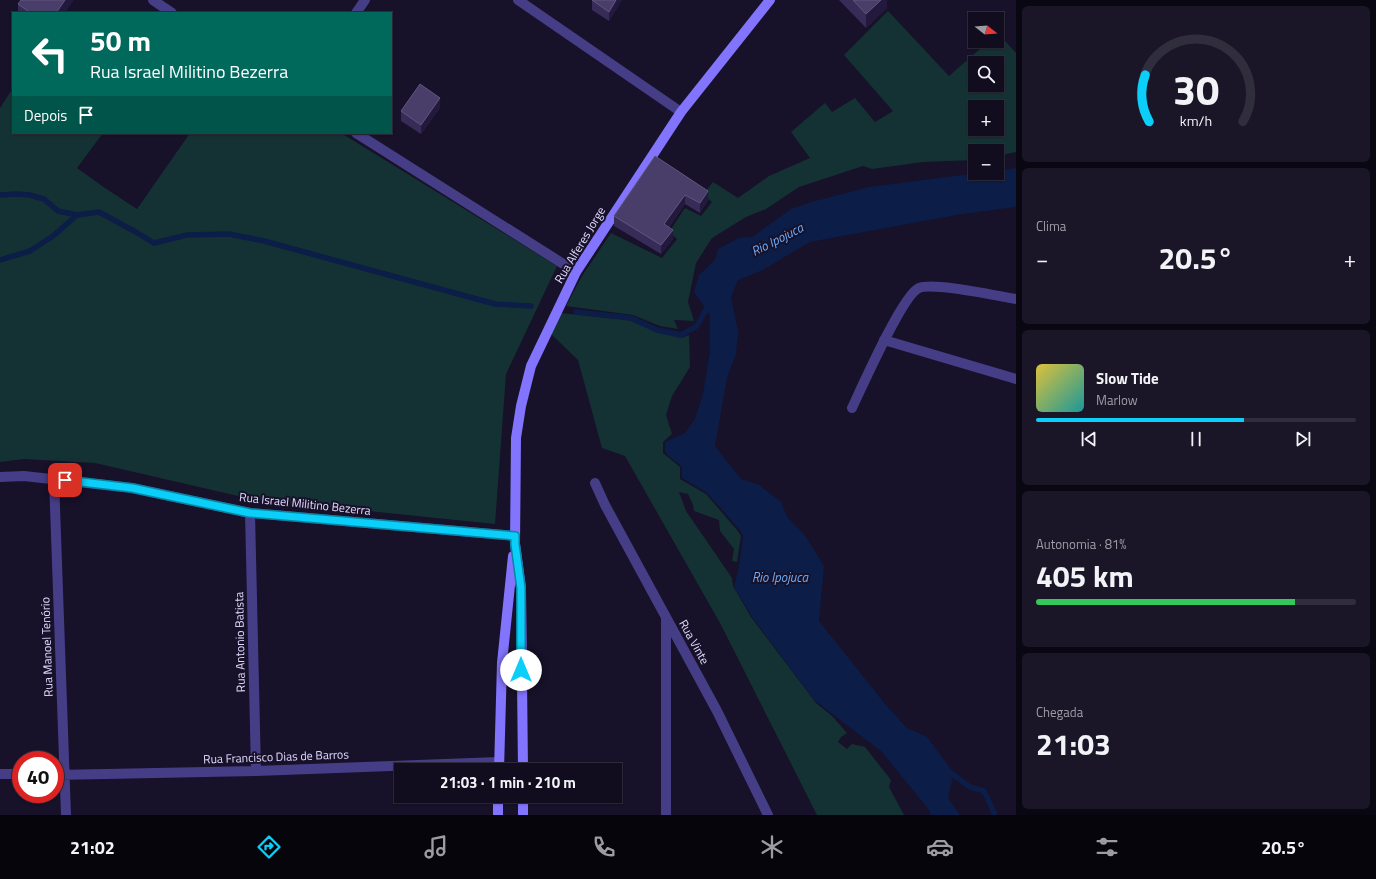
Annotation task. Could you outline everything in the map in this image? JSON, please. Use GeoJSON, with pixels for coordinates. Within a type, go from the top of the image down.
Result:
{"type":"FeatureCollection","features":[{"type":"Feature","properties":{"kind":"street"},"geometry":{"type":"LineString","coordinates":[[153,0],[171,12]]}},
{"type":"Feature","properties":{"kind":"street"},"geometry":{"type":"LineString","coordinates":[[357,12],[365,0]]}},
{"type":"Feature","properties":{"kind":"street"},"geometry":{"type":"LineString","coordinates":[[518,0],[681,112]]}},
{"type":"Feature","properties":{"kind":"street","name":"Rua Alferes Jorge"},"geometry":{"type":"LineString","coordinates":[[515,540],[516,438],[521,406],[531,366],[576,272],[681,112],[770,0]]}},
{"type":"Feature","properties":{"kind":"street"},"geometry":{"type":"LineString","coordinates":[[358,134],[576,272]]}},
{"type":"Feature","properties":{"kind":"street"},"geometry":{"type":"LineString","coordinates":[[852,408],[884,340],[911,294],[918,288],[940,287],[1016,299]]}},
{"type":"Feature","properties":{"kind":"street"},"geometry":{"type":"LineString","coordinates":[[884,340],[1016,379]]}},
{"type":"Feature","properties":{"kind":"street","name":"Rua Israel Militino Bezerra"},"geometry":{"type":"LineString","coordinates":[[0,477],[24,476],[54,478],[132,488],[250,513],[515,540]]}},
{"type":"Feature","properties":{"kind":"street","name":"Rua Manoel Tenório"},"geometry":{"type":"LineString","coordinates":[[54,478],[60,751]]}},
{"type":"Feature","properties":{"kind":"street","name":"Rua Vinte"},"geometry":{"type":"LineString","coordinates":[[595,483],[605,506],[717,711],[768,815]]}},
{"type":"Feature","properties":{"kind":"street","name":"Rua Antonio Batista"},"geometry":{"type":"LineString","coordinates":[[250,513],[256,771]]}},
{"type":"Feature","properties":{"kind":"street"},"geometry":{"type":"LineString","coordinates":[[499,763],[502,663],[515,540]]}},
{"type":"Feature","properties":{"kind":"street"},"geometry":{"type":"LineString","coordinates":[[515,540],[521,588],[523,763]]}},
{"type":"Feature","properties":{"kind":"street"},"geometry":{"type":"LineString","coordinates":[[666,616],[666,815]]}},
{"type":"Feature","properties":{"kind":"street","name":"Rua Francisco Dias de Barros"},"geometry":{"type":"LineString","coordinates":[[64,775],[394,768]]}},
{"type":"Feature","properties":{"kind":"street"},"geometry":{"type":"LineString","coordinates":[[0,774],[12,774]]}},
{"type":"Feature","properties":{"kind":"street","name":"Rua Manoel Tenório"},"geometry":{"type":"LineString","coordinates":[[64,802],[66,815]]}},
{"type":"Feature","properties":{"kind":"street"},"geometry":{"type":"LineString","coordinates":[[498,803],[498,815]]}},
{"type":"Feature","properties":{"kind":"street"},"geometry":{"type":"LineString","coordinates":[[523,803],[523,815]]}},
{"type":"Feature","properties":{"kind":"green space"},"geometry":{"type":"Polygon","coordinates":[[[888,11],[949,76],[968,59],[968,92],[1004,92],[1004,56],[972,56],[981,48],[1004,48],[1004,40],[1016,53],[1016,152],[1004,155],[1004,144],[968,144],[968,160],[923,162],[872,169],[863,166],[799,187],[766,209],[746,217],[712,238],[696,263],[688,302],[694,321],[674,320],[678,329],[660,326],[633,315],[566,306],[582,276],[611,233],[662,258],[677,239],[669,232],[685,208],[701,216],[712,202],[703,195],[713,182],[738,198],[769,176],[810,158],[791,132],[825,103],[832,112],[855,98],[875,122],[893,111],[844,55],[888,11]]]}},
{"type":"Feature","properties":{"kind":"green space"},"geometry":{"type":"Polygon","coordinates":[[[12,90],[12,134],[102,134],[77,168],[137,209],[189,134],[343,134],[557,266],[506,374],[495,524],[251,499],[95,463],[24,459],[0,462],[0,108],[12,90]]]}},
{"type":"Feature","properties":{"kind":"green space"},"geometry":{"type":"Polygon","coordinates":[[[561,313],[629,320],[657,332],[682,338],[689,335],[690,367],[672,396],[666,415],[672,434],[663,442],[663,453],[680,467],[680,479],[706,494],[737,530],[741,536],[737,562],[732,561],[734,549],[720,531],[719,520],[694,511],[688,494],[679,492],[686,511],[732,578],[733,586],[751,617],[816,703],[832,716],[847,733],[841,737],[838,742],[847,749],[852,744],[865,747],[891,780],[889,787],[904,815],[817,815],[720,623],[625,456],[602,448],[578,360],[551,334],[561,313]]]}},
{"type":"Feature","properties":{"kind":"water","name":"Rio Ipojuca"},"geometry":{"type":"Polygon","coordinates":[[[1016,168],[1016,207],[962,214],[810,242],[763,270],[738,280],[731,297],[738,331],[736,354],[727,378],[715,446],[741,479],[759,485],[781,502],[788,518],[805,535],[824,566],[819,621],[886,705],[907,728],[927,737],[954,773],[948,798],[960,815],[931,815],[929,810],[882,752],[814,700],[752,617],[734,587],[739,566],[743,536],[739,529],[707,493],[682,478],[682,467],[665,453],[665,442],[685,433],[695,419],[703,394],[710,351],[710,315],[694,292],[699,275],[715,260],[718,249],[739,238],[752,237],[791,209],[811,202],[869,187],[968,174],[968,180],[1004,180],[1004,170],[1016,168]]]}},
{"type":"Feature","properties":{"kind":"building"},"geometry":{"type":"Polygon","coordinates":[[[21,0],[65,0],[57,12],[30,12],[18,4],[21,0]]]}},
{"type":"Feature","properties":{"kind":"building"},"geometry":{"type":"Polygon","coordinates":[[[592,0],[616,0],[609,12],[592,0]]]}},
{"type":"Feature","properties":{"kind":"building"},"geometry":{"type":"Polygon","coordinates":[[[853,0],[881,0],[866,14],[853,0]]]}},
{"type":"Feature","properties":{"kind":"building"},"geometry":{"type":"Polygon","coordinates":[[[420,84],[440,98],[421,125],[401,111],[420,84]]]}},
{"type":"Feature","properties":{"kind":"building"},"geometry":{"type":"Polygon","coordinates":[[[655,156],[708,191],[700,203],[685,195],[664,224],[673,230],[661,245],[614,216],[655,156]]]}},
{"type":"Feature","properties":{"kind":"waterway"},"geometry":{"type":"LineString","coordinates":[[0,195],[30,195],[44,199],[58,211],[77,215],[99,212],[154,243],[187,235],[229,234],[264,241],[495,304],[531,306]]}},
{"type":"Feature","properties":{"kind":"waterway"},"geometry":{"type":"LineString","coordinates":[[0,260],[30,251],[53,236],[77,215]]}},
{"type":"Feature","properties":{"kind":"waterway"},"geometry":{"type":"LineString","coordinates":[[576,312],[631,318],[657,330],[681,335],[697,326],[709,304]]}},
{"type":"Feature","properties":{"kind":"waterway"},"geometry":{"type":"LineString","coordinates":[[948,771],[970,787],[984,791],[994,815]]}},
{"type":"Feature","properties":{"kind":"route"},"geometry":{"type":"LineString","coordinates":[[65,480],[132,488],[250,513],[515,536],[521,588],[521,670]]}}]}
